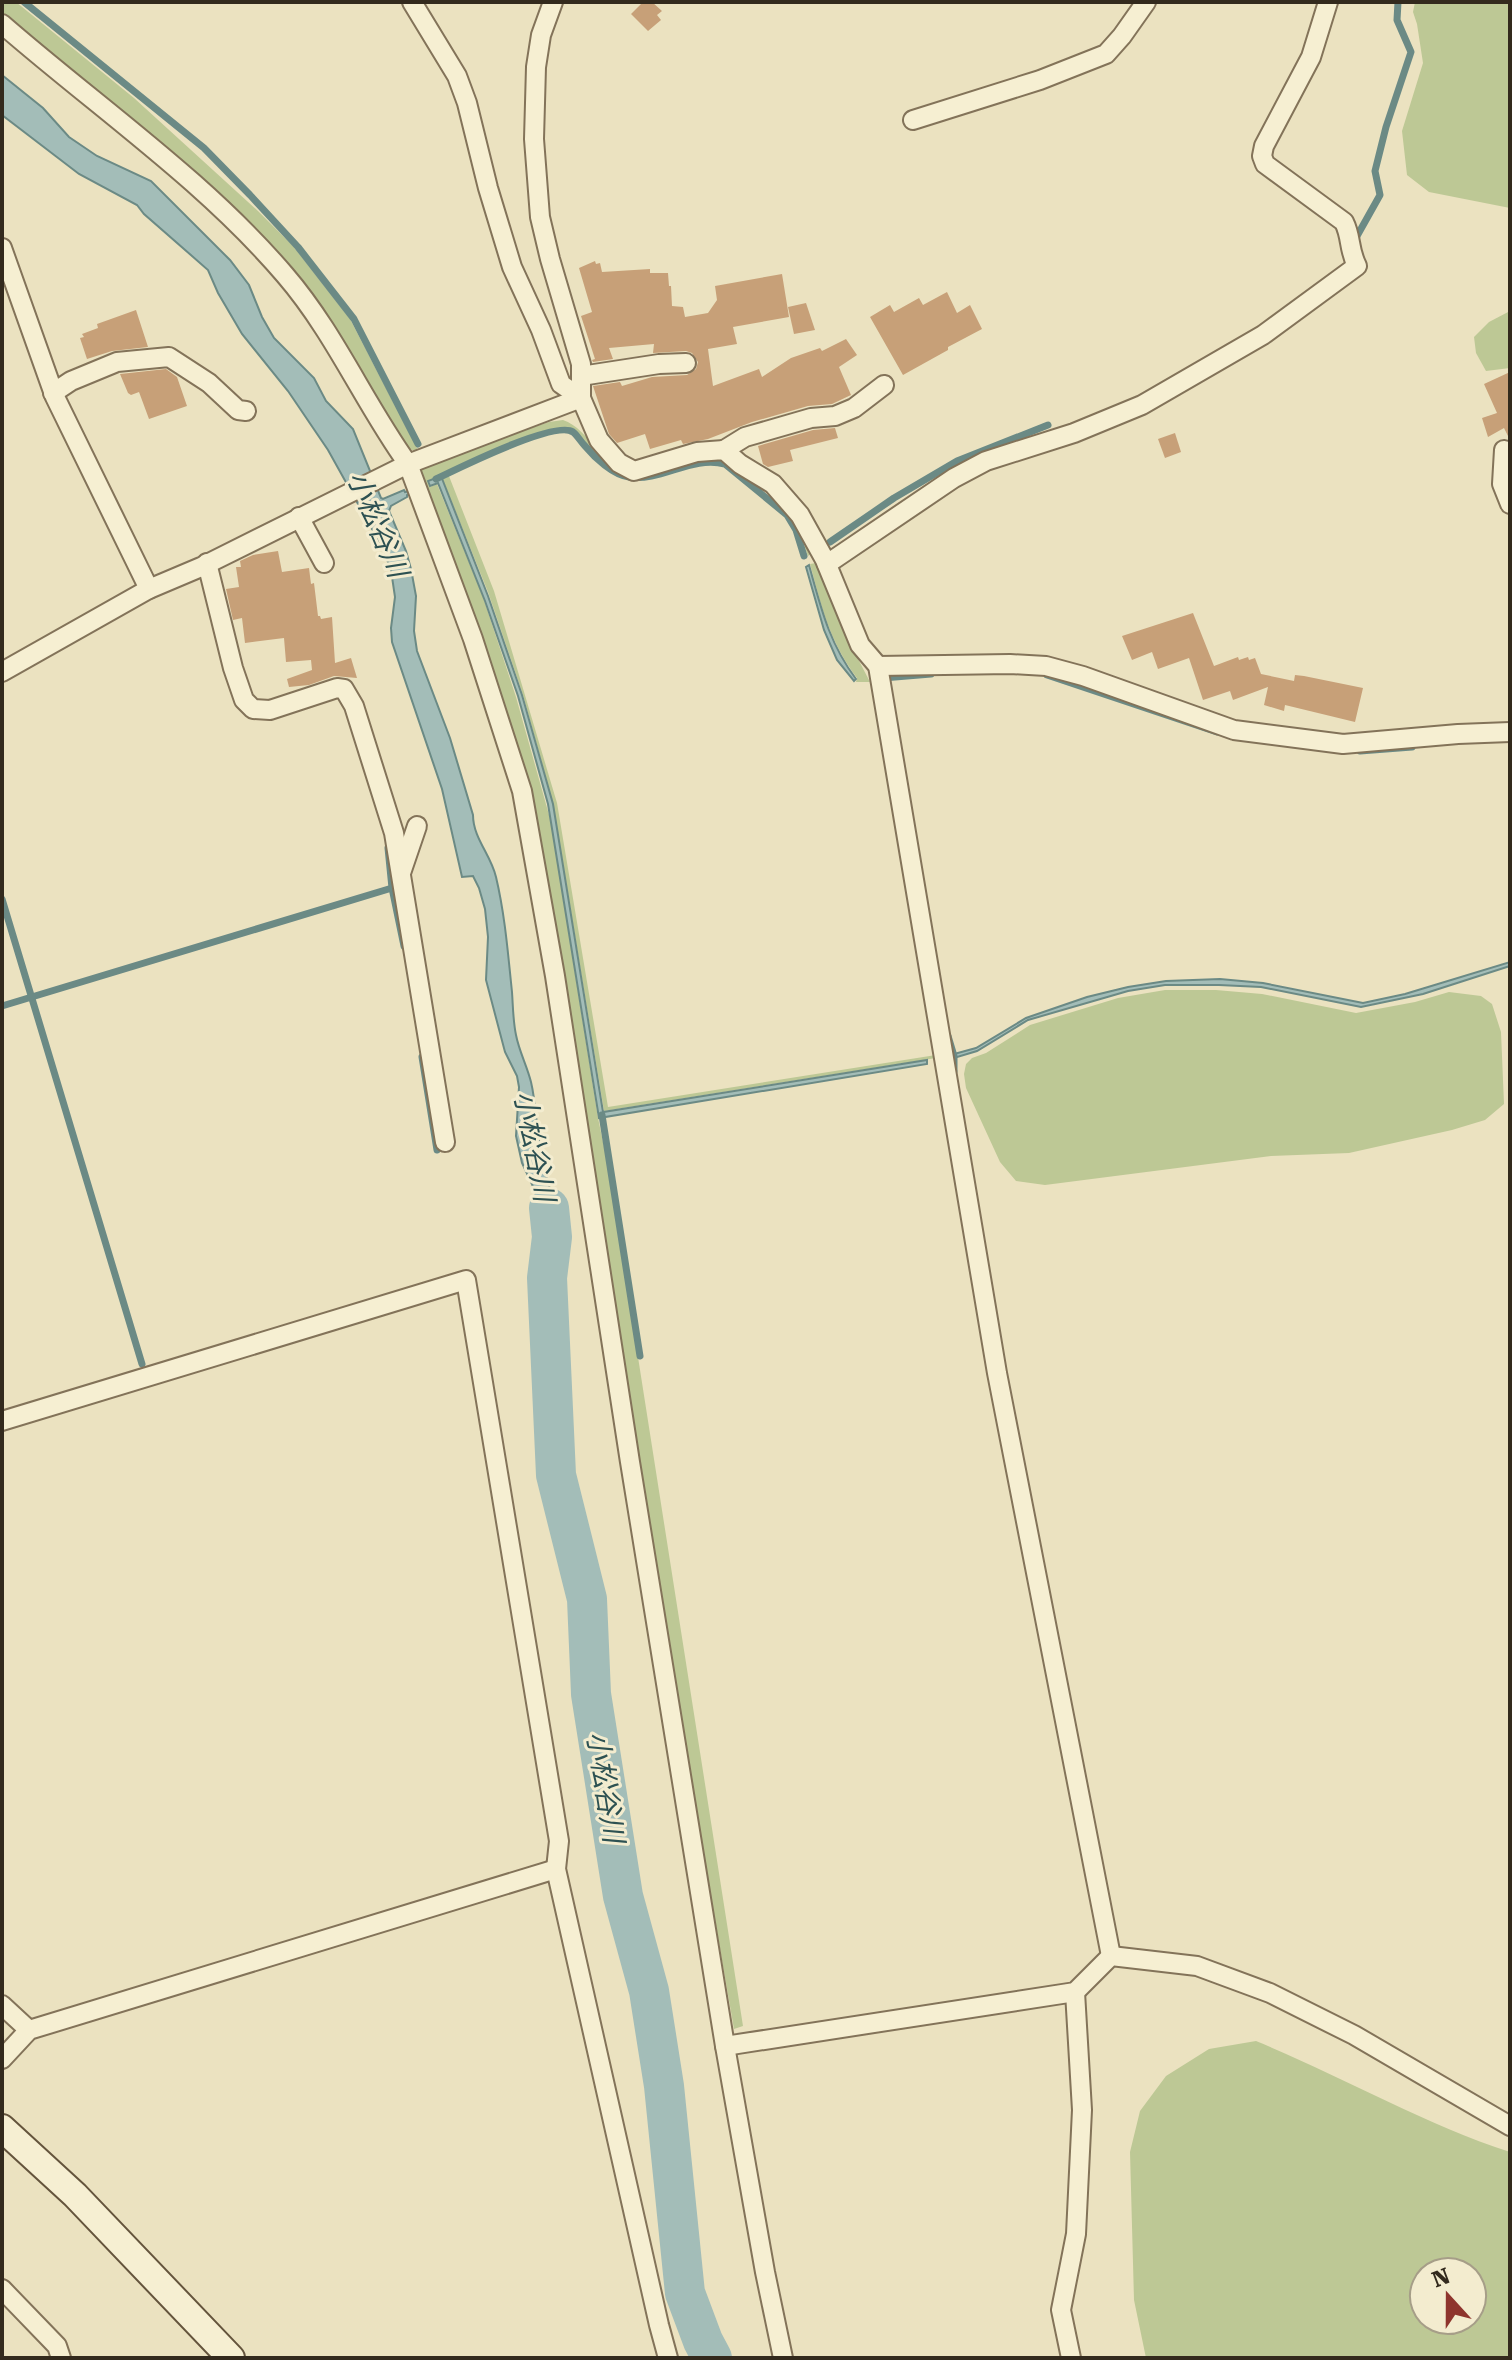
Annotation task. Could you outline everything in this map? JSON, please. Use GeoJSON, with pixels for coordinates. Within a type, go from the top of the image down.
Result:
{"type":"FeatureCollection","features":[{"type":"Feature","properties":{"kind":"main road"},"geometry":{"type":"LineString","coordinates":[[2,2128],[75,2195],[231,2358]]}},
{"type":"Feature","properties":{"kind":"street"},"geometry":{"type":"LineString","coordinates":[[412,2],[457,76],[512,267],[541,330],[561,384],[581,398]]}},
{"type":"Feature","properties":{"kind":"street"},"geometry":{"type":"LineString","coordinates":[[553,2],[541,35],[536,67],[536,184],[550,259],[581,364],[581,398],[599,440],[619,463],[634,471],[697,452],[724,450],[745,437],[811,418],[835,416],[854,408],[884,385]]}},
{"type":"Feature","properties":{"kind":"street"},"geometry":{"type":"LineString","coordinates":[[913,120],[1040,80],[1106,54],[1146,2]]}},
{"type":"Feature","properties":{"kind":"street"},"geometry":{"type":"LineString","coordinates":[[827,564],[954,478],[986,461],[1074,433],[1142,405],[1263,335],[1357,266],[1350,253],[1349,231],[1344,222],[1265,164],[1262,156],[1264,146],[1311,57],[1328,2]]}},
{"type":"Feature","properties":{"kind":"street"},"geometry":{"type":"LineString","coordinates":[[2,24],[153,149],[254,239],[322,322],[393,443],[473,639],[522,791],[555,976],[725,2046],[783,2358]]}},
{"type":"Feature","properties":{"kind":"street"},"geometry":{"type":"LineString","coordinates":[[2,248],[53,393],[149,589]]}},
{"type":"Feature","properties":{"kind":"street"},"geometry":{"type":"LineString","coordinates":[[53,393],[71,381],[117,362],[169,357],[209,383],[238,410],[246,411]]}},
{"type":"Feature","properties":{"kind":"street"},"geometry":{"type":"LineString","coordinates":[[581,376],[686,363]]}},
{"type":"Feature","properties":{"kind":"street"},"geometry":{"type":"LineString","coordinates":[[2,672],[149,589],[401,468],[581,398]]}},
{"type":"Feature","properties":{"kind":"street"},"geometry":{"type":"LineString","coordinates":[[724,450],[773,484],[800,515],[827,564],[860,645],[878,666],[997,1373],[1111,1956]]}},
{"type":"Feature","properties":{"kind":"street"},"geometry":{"type":"LineString","coordinates":[[1504,450],[1502,484],[1510,504]]}},
{"type":"Feature","properties":{"kind":"street"},"geometry":{"type":"LineString","coordinates":[[304,514],[324,563]]}},
{"type":"Feature","properties":{"kind":"street"},"geometry":{"type":"LineString","coordinates":[[207,563],[233,668],[244,700],[253,709],[270,710],[337,688],[344,689],[354,706],[394,833],[445,1142]]}},
{"type":"Feature","properties":{"kind":"street"},"geometry":{"type":"LineString","coordinates":[[878,666],[1046,666],[1083,676],[1234,730],[1343,744],[1510,732]]}},
{"type":"Feature","properties":{"kind":"street"},"geometry":{"type":"LineString","coordinates":[[401,873],[417,826]]}},
{"type":"Feature","properties":{"kind":"street"},"geometry":{"type":"LineString","coordinates":[[2,1421],[466,1280],[559,1841],[556,1869],[668,2358]]}},
{"type":"Feature","properties":{"kind":"street"},"geometry":{"type":"LineString","coordinates":[[2,2059],[29,2030],[556,1869]]}},
{"type":"Feature","properties":{"kind":"street"},"geometry":{"type":"LineString","coordinates":[[725,2046],[1075,1992],[1111,1956]]}},
{"type":"Feature","properties":{"kind":"street"},"geometry":{"type":"LineString","coordinates":[[1111,1956],[1197,1966],[1270,1993],[1354,2035],[1510,2126]]}},
{"type":"Feature","properties":{"kind":"street"},"geometry":{"type":"LineString","coordinates":[[1071,2358],[1061,2310],[1076,2234],[1081,2125],[1075,1992]]}},
{"type":"Feature","properties":{"kind":"street"},"geometry":{"type":"LineString","coordinates":[[2,2005],[29,2030]]}},
{"type":"Feature","properties":{"kind":"street"},"geometry":{"type":"LineString","coordinates":[[2,2289],[57,2346],[61,2358]]}},
{"type":"Feature","properties":{"kind":"green space"},"geometry":{"type":"Polygon","coordinates":[[[2,2],[16,2],[134,98],[293,246],[350,319],[419,452],[406,448],[281,263],[2,18],[2,2]]]}},
{"type":"Feature","properties":{"kind":"green space"},"geometry":{"type":"Polygon","coordinates":[[[1415,2],[1510,2],[1510,208],[1429,192],[1407,175],[1402,131],[1423,63],[1413,12],[1415,2]]]}},
{"type":"Feature","properties":{"kind":"green space"},"geometry":{"type":"Polygon","coordinates":[[[1510,311],[1510,368],[1486,371],[1476,353],[1474,337],[1489,322],[1510,311]]]}},
{"type":"Feature","properties":{"kind":"green space"},"geometry":{"type":"Polygon","coordinates":[[[563,420],[581,431],[611,464],[630,473],[649,473],[708,458],[720,459],[733,463],[760,480],[794,513],[813,552],[808,556],[784,507],[726,462],[717,459],[656,473],[633,475],[625,474],[599,457],[576,431],[564,428],[531,435],[447,471],[494,591],[557,803],[608,1107],[936,1055],[936,1058],[604,1111],[553,803],[523,695],[488,592],[441,475],[427,481],[430,487],[437,484],[483,597],[516,697],[551,822],[743,2026],[734,2029],[614,1340],[534,836],[499,705],[418,481],[419,470],[424,464],[563,420]]]}},
{"type":"Feature","properties":{"kind":"green space"},"geometry":{"type":"Polygon","coordinates":[[[816,563],[843,630],[870,682],[856,682],[857,678],[833,637],[810,564],[816,563]]]}},
{"type":"Feature","properties":{"kind":"green space"},"geometry":{"type":"Polygon","coordinates":[[[1165,990],[1262,994],[1356,1013],[1449,992],[1481,996],[1492,1004],[1501,1032],[1504,1104],[1485,1120],[1349,1153],[1271,1156],[1045,1185],[1016,1181],[1000,1162],[966,1088],[966,1064],[1030,1025],[1118,998],[1165,990]]]}},
{"type":"Feature","properties":{"kind":"green space"},"geometry":{"type":"Polygon","coordinates":[[[1256,2041],[1445,2127],[1510,2152],[1510,2358],[1146,2358],[1134,2300],[1130,2152],[1140,2111],[1166,2076],[1209,2049],[1256,2041]]]}},
{"type":"Feature","properties":{"kind":"water"},"geometry":{"type":"Polygon","coordinates":[[[2,75],[43,108],[69,137],[97,156],[151,181],[230,260],[249,285],[274,338],[314,378],[326,401],[353,429],[381,498],[410,491],[389,511],[411,569],[416,596],[414,631],[417,651],[450,738],[476,831],[494,869],[499,891],[515,1030],[531,1082],[540,1150],[559,1229],[557,1257],[552,1273],[540,1244],[544,1227],[537,1195],[522,1163],[516,1136],[517,1076],[505,1052],[486,980],[488,937],[485,909],[473,876],[462,877],[442,789],[392,642],[395,597],[391,570],[382,547],[328,450],[288,391],[242,334],[208,270],[137,205],[79,174],[2,115],[2,75]]]}},
{"type":"Feature","properties":{"kind":"water"},"geometry":{"type":"Polygon","coordinates":[[[441,476],[488,596],[522,695],[553,804],[603,1112],[927,1060],[927,1064],[599,1118],[548,804],[518,696],[485,601],[438,483],[430,486],[428,481],[441,476]]]}},
{"type":"Feature","properties":{"kind":"water"},"geometry":{"type":"Polygon","coordinates":[[[809,565],[827,625],[856,679],[854,681],[837,660],[824,630],[806,567],[809,565]]]}},
{"type":"Feature","properties":{"kind":"water"},"geometry":{"type":"Polygon","coordinates":[[[1510,962],[1510,966],[1423,994],[1361,1007],[1261,987],[1165,985],[1128,991],[1028,1020],[977,1051],[954,1058],[954,1054],[976,1048],[1026,1018],[1128,987],[1166,981],[1220,979],[1263,983],[1363,1003],[1405,994],[1510,962]]]}},
{"type":"Feature","properties":{"kind":"building"},"geometry":{"type":"Polygon","coordinates":[[[643,2],[652,2],[662,11],[657,15],[661,20],[648,31],[631,14],[643,2]]]}},
{"type":"Feature","properties":{"kind":"building"},"geometry":{"type":"Polygon","coordinates":[[[595,261],[596,264],[600,263],[602,272],[650,269],[650,273],[668,273],[672,306],[683,307],[685,317],[708,313],[717,300],[715,286],[782,274],[789,317],[733,327],[737,344],[708,349],[713,386],[759,369],[762,377],[791,358],[820,348],[822,351],[846,339],[857,355],[839,367],[851,395],[832,404],[808,406],[752,422],[708,439],[683,444],[681,440],[650,449],[645,434],[617,443],[609,434],[593,386],[620,382],[622,386],[652,377],[687,375],[696,369],[698,362],[692,353],[686,351],[653,353],[654,344],[609,348],[613,359],[593,362],[595,359],[581,316],[592,312],[579,268],[595,261]]]}},
{"type":"Feature","properties":{"kind":"building"},"geometry":{"type":"Polygon","coordinates":[[[947,292],[957,313],[970,305],[982,329],[903,375],[870,317],[890,305],[894,312],[919,298],[923,305],[947,292]]]}},
{"type":"Feature","properties":{"kind":"building"},"geometry":{"type":"Polygon","coordinates":[[[806,303],[815,330],[794,334],[788,307],[806,303]]]}},
{"type":"Feature","properties":{"kind":"building"},"geometry":{"type":"Polygon","coordinates":[[[136,310],[148,347],[112,351],[87,359],[80,338],[84,337],[82,334],[98,328],[97,324],[136,310]]]}},
{"type":"Feature","properties":{"kind":"building"},"geometry":{"type":"Polygon","coordinates":[[[166,369],[177,377],[187,406],[149,419],[139,392],[128,393],[120,374],[166,369]]]}},
{"type":"Feature","properties":{"kind":"building"},"geometry":{"type":"Polygon","coordinates":[[[1510,372],[1510,440],[1504,428],[1488,437],[1482,418],[1497,413],[1484,384],[1510,372]]]}},
{"type":"Feature","properties":{"kind":"building"},"geometry":{"type":"Polygon","coordinates":[[[835,428],[838,438],[790,450],[793,461],[768,467],[763,464],[758,446],[813,430],[835,428]]]}},
{"type":"Feature","properties":{"kind":"building"},"geometry":{"type":"Polygon","coordinates":[[[1175,433],[1181,452],[1165,458],[1158,439],[1175,433]]]}},
{"type":"Feature","properties":{"kind":"building"},"geometry":{"type":"Polygon","coordinates":[[[278,551],[282,572],[309,568],[318,616],[321,619],[332,617],[335,663],[351,658],[357,678],[334,676],[309,685],[289,687],[287,679],[312,670],[311,660],[286,662],[284,638],[245,643],[242,618],[233,620],[226,589],[239,587],[236,567],[241,567],[240,561],[253,555],[278,551]]]}},
{"type":"Feature","properties":{"kind":"building"},"geometry":{"type":"Polygon","coordinates":[[[1193,613],[1214,666],[1238,657],[1239,660],[1255,658],[1261,674],[1294,681],[1295,675],[1304,676],[1363,688],[1355,722],[1285,705],[1284,711],[1264,705],[1268,687],[1233,700],[1230,691],[1203,700],[1189,658],[1158,669],[1152,652],[1132,660],[1122,636],[1193,613]]]}},
{"type":"Feature","properties":{"kind":"waterway"},"geometry":{"type":"LineString","coordinates":[[24,2],[204,148],[298,247],[354,319],[418,444]]}},
{"type":"Feature","properties":{"kind":"waterway"},"geometry":{"type":"LineString","coordinates":[[1357,236],[1380,195],[1375,171],[1411,52],[1397,20],[1398,2]]}},
{"type":"Feature","properties":{"kind":"waterway"},"geometry":{"type":"LineString","coordinates":[[830,542],[894,498],[957,461],[1048,425]]}},
{"type":"Feature","properties":{"kind":"waterway"},"geometry":{"type":"LineString","coordinates":[[436,479],[527,439],[563,430],[573,432],[605,465],[629,477],[653,476],[701,463],[725,464],[787,515],[796,530],[804,556]]}},
{"type":"Feature","properties":{"kind":"waterway"},"geometry":{"type":"LineString","coordinates":[[884,682],[883,678],[931,674]]}},
{"type":"Feature","properties":{"kind":"waterway"},"geometry":{"type":"LineString","coordinates":[[1047,675],[1217,732]]}},
{"type":"Feature","properties":{"kind":"waterway"},"geometry":{"type":"LineString","coordinates":[[1360,751],[1412,747]]}},
{"type":"Feature","properties":{"kind":"waterway"},"geometry":{"type":"LineString","coordinates":[[388,848],[392,888],[404,946]]}},
{"type":"Feature","properties":{"kind":"waterway"},"geometry":{"type":"LineString","coordinates":[[2,1006],[392,888]]}},
{"type":"Feature","properties":{"kind":"waterway"},"geometry":{"type":"LineString","coordinates":[[2,899],[142,1364]]}},
{"type":"Feature","properties":{"kind":"waterway"},"geometry":{"type":"LineString","coordinates":[[948,1036],[954,1056],[954,1071]]}},
{"type":"Feature","properties":{"kind":"waterway"},"geometry":{"type":"LineString","coordinates":[[422,1057],[437,1150]]}},
{"type":"Feature","properties":{"kind":"waterway"},"geometry":{"type":"LineString","coordinates":[[602,1115],[640,1356]]}},
{"type":"Feature","properties":{"kind":"waterway","name":"小松谷川"},"geometry":{"type":"LineString","coordinates":[[549,1208],[552,1237],[547,1278],[556,1475],[587,1599],[591,1694],[623,1896],[649,1991],[664,2086],[685,2293],[712,2358]]}}]}
